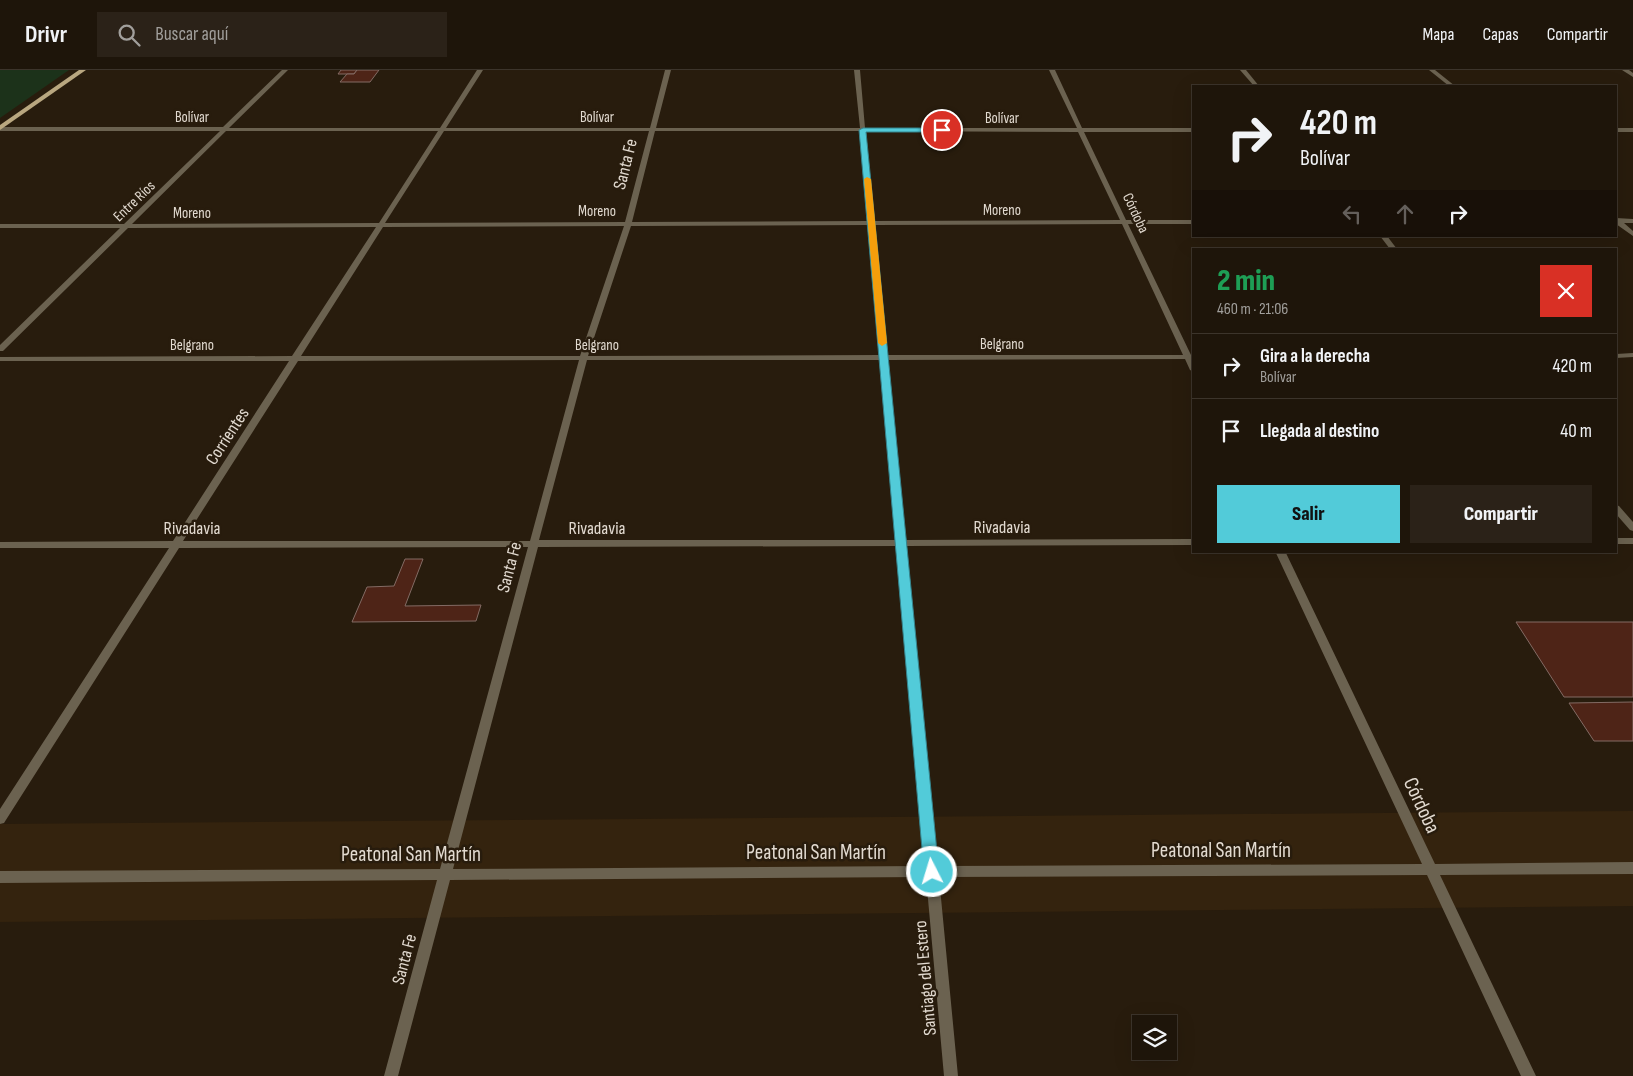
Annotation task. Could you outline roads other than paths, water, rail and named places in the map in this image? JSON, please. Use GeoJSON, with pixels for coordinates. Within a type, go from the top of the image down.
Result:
{"type":"FeatureCollection","features":[{"type":"Feature","properties":{"kind":"main road"},"geometry":{"type":"LineString","coordinates":[[0,129],[83,70]]}},
{"type":"Feature","properties":{"kind":"street","name":"Entre Ríos"},"geometry":{"type":"LineString","coordinates":[[0,349],[285,70]]}},
{"type":"Feature","properties":{"kind":"street","name":"Corrientes"},"geometry":{"type":"LineString","coordinates":[[0,819],[480,70]]}},
{"type":"Feature","properties":{"kind":"street","name":"Santa Fe"},"geometry":{"type":"LineString","coordinates":[[391,1076],[584,359],[628,224],[668,70]]}},
{"type":"Feature","properties":{"kind":"street","name":"Santiago del Estero"},"geometry":{"type":"LineString","coordinates":[[857,70],[951,1076]]}},
{"type":"Feature","properties":{"kind":"street","name":"Córdoba"},"geometry":{"type":"LineString","coordinates":[[1052,70],[1122,222],[1191,357]]}},
{"type":"Feature","properties":{"kind":"street"},"geometry":{"type":"LineString","coordinates":[[1243,70],[1256,85]]}},
{"type":"Feature","properties":{"kind":"street"},"geometry":{"type":"LineString","coordinates":[[1432,70],[1451,85]]}},
{"type":"Feature","properties":{"kind":"street"},"geometry":{"type":"LineString","coordinates":[[1625,70],[1633,75]]}},
{"type":"Feature","properties":{"kind":"street","name":"Bolívar"},"geometry":{"type":"LineString","coordinates":[[0,129],[1192,130]]}},
{"type":"Feature","properties":{"kind":"street"},"geometry":{"type":"LineString","coordinates":[[1617,130],[1633,130]]}},
{"type":"Feature","properties":{"kind":"street"},"geometry":{"type":"LineString","coordinates":[[1617,221],[1633,221]]}},
{"type":"Feature","properties":{"kind":"street","name":"Moreno"},"geometry":{"type":"LineString","coordinates":[[0,226],[1192,222]]}},
{"type":"Feature","properties":{"kind":"street"},"geometry":{"type":"LineString","coordinates":[[1617,222],[1633,234]]}},
{"type":"Feature","properties":{"kind":"street"},"geometry":{"type":"LineString","coordinates":[[1384,237],[1393,248]]}},
{"type":"Feature","properties":{"kind":"street"},"geometry":{"type":"LineString","coordinates":[[1617,356],[1633,356]]}},
{"type":"Feature","properties":{"kind":"street","name":"Belgrano"},"geometry":{"type":"LineString","coordinates":[[0,359],[1191,357]]}},
{"type":"Feature","properties":{"kind":"street"},"geometry":{"type":"LineString","coordinates":[[1617,509],[1633,528]]}},
{"type":"Feature","properties":{"kind":"street","name":"Rivadavia"},"geometry":{"type":"LineString","coordinates":[[0,545],[1192,542]]}},
{"type":"Feature","properties":{"kind":"street"},"geometry":{"type":"LineString","coordinates":[[1617,542],[1633,542]]}},
{"type":"Feature","properties":{"kind":"street","name":"Córdoba"},"geometry":{"type":"LineString","coordinates":[[1281,553],[1529,1076]]}},
{"type":"Feature","properties":{"kind":"street","name":"Peatonal San Martín"},"geometry":{"type":"LineString","coordinates":[[0,877],[1633,868]]}}]}
